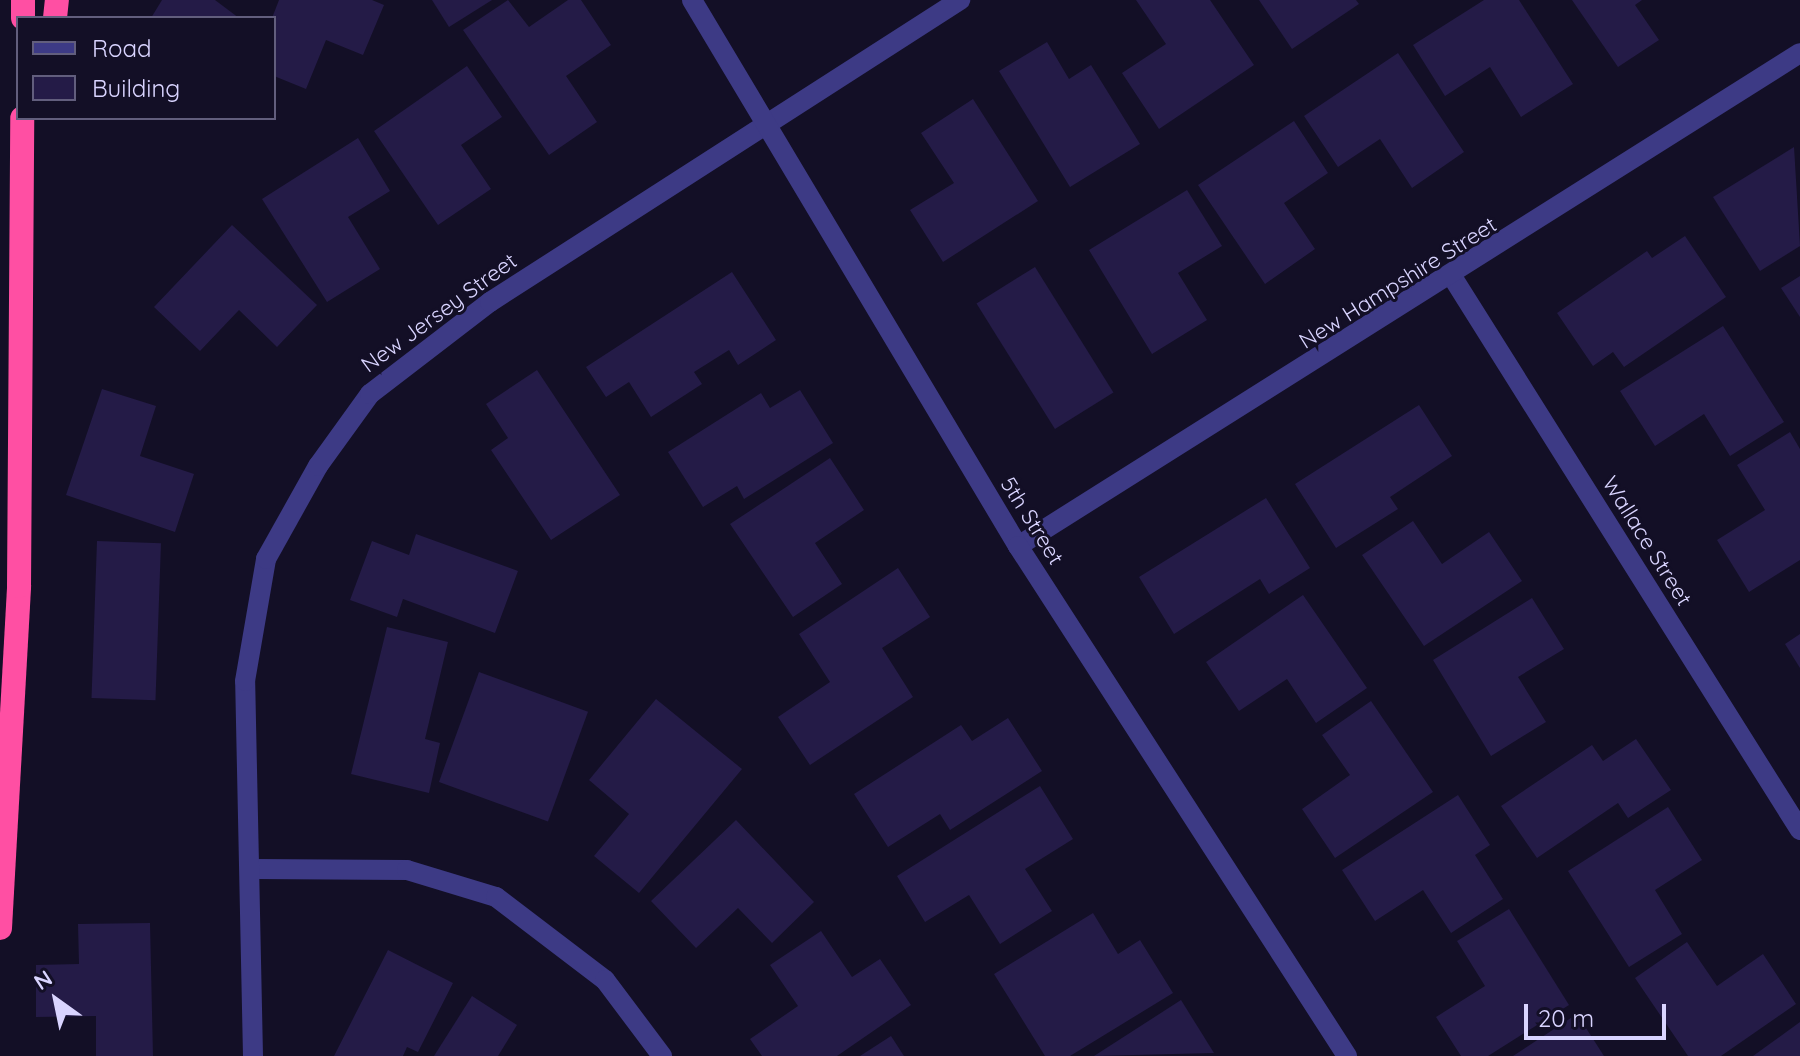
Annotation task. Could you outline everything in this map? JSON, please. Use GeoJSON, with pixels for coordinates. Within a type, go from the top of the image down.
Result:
{"type":"FeatureCollection","features":[{"type":"Feature","properties":{"kind":"highway"},"geometry":{"type":"LineString","coordinates":[[0,928],[19,586],[22,120]]}},
{"type":"Feature","properties":{"kind":"highway"},"geometry":{"type":"LineString","coordinates":[[21,149],[33,120]]}},
{"type":"Feature","properties":{"kind":"street","name":"5th Street"},"geometry":{"type":"LineString","coordinates":[[692,0],[1018,546],[1347,1056]]}},
{"type":"Feature","properties":{"kind":"street","name":"New Jersey Street"},"geometry":{"type":"LineString","coordinates":[[253,1056],[252,869],[245,681],[266,559],[318,466],[370,394],[490,302],[960,0]]}},
{"type":"Feature","properties":{"kind":"street","name":"New Hampshire Street"},"geometry":{"type":"LineString","coordinates":[[1018,546],[1453,278],[1800,53]]}},
{"type":"Feature","properties":{"kind":"street","name":"Wallace Street"},"geometry":{"type":"LineString","coordinates":[[1453,278],[1800,830]]}},
{"type":"Feature","properties":{"kind":"street"},"geometry":{"type":"LineString","coordinates":[[252,869],[407,870],[496,897],[605,980],[662,1056]]}},
{"type":"Feature","properties":{"kind":"building"},"geometry":{"type":"Polygon","coordinates":[[[162,0],[215,0],[236,16],[152,16],[162,0]]]}},
{"type":"Feature","properties":{"kind":"building"},"geometry":{"type":"Polygon","coordinates":[[[279,0],[372,0],[384,5],[363,55],[326,40],[306,89],[276,77],[276,16],[273,16],[279,0]]]}},
{"type":"Feature","properties":{"kind":"building"},"geometry":{"type":"Polygon","coordinates":[[[432,0],[492,0],[449,27],[432,0]]]}},
{"type":"Feature","properties":{"kind":"building"},"geometry":{"type":"Polygon","coordinates":[[[508,0],[529,27],[568,0],[581,0],[611,45],[566,76],[597,122],[549,155],[463,30],[508,0]]]}},
{"type":"Feature","properties":{"kind":"building"},"geometry":{"type":"Polygon","coordinates":[[[1136,0],[1210,0],[1254,65],[1159,129],[1122,73],[1166,44],[1136,0]]]}},
{"type":"Feature","properties":{"kind":"building"},"geometry":{"type":"Polygon","coordinates":[[[1259,0],[1356,0],[1359,4],[1292,49],[1259,0]]]}},
{"type":"Feature","properties":{"kind":"building"},"geometry":{"type":"Polygon","coordinates":[[[1484,0],[1519,0],[1573,84],[1521,117],[1490,67],[1445,96],[1413,45],[1484,0]]]}},
{"type":"Feature","properties":{"kind":"building"},"geometry":{"type":"Polygon","coordinates":[[[1572,0],[1642,0],[1635,5],[1659,40],[1618,67],[1572,0]]]}},
{"type":"Feature","properties":{"kind":"building"},"geometry":{"type":"Polygon","coordinates":[[[1047,42],[1069,79],[1091,65],[1140,144],[1070,187],[999,71],[1047,42]]]}},
{"type":"Feature","properties":{"kind":"building"},"geometry":{"type":"Polygon","coordinates":[[[1398,53],[1464,152],[1412,188],[1380,139],[1338,167],[1304,116],[1398,53]]]}},
{"type":"Feature","properties":{"kind":"building"},"geometry":{"type":"Polygon","coordinates":[[[467,66],[502,117],[461,145],[491,189],[438,225],[374,131],[467,66]]]}},
{"type":"Feature","properties":{"kind":"building"},"geometry":{"type":"Polygon","coordinates":[[[973,99],[1038,201],[943,262],[910,210],[954,183],[921,133],[973,99]]]}},
{"type":"Feature","properties":{"kind":"building"},"geometry":{"type":"Polygon","coordinates":[[[1294,121],[1328,173],[1284,203],[1315,249],[1265,284],[1198,185],[1294,121]]]}},
{"type":"Feature","properties":{"kind":"building"},"geometry":{"type":"Polygon","coordinates":[[[358,138],[390,191],[348,217],[380,269],[327,302],[262,199],[358,138]]]}},
{"type":"Feature","properties":{"kind":"building"},"geometry":{"type":"Polygon","coordinates":[[[1794,147],[1800,246],[1760,271],[1713,197],[1794,147]]]}},
{"type":"Feature","properties":{"kind":"building"},"geometry":{"type":"Polygon","coordinates":[[[1187,190],[1222,246],[1178,273],[1207,320],[1152,354],[1089,250],[1187,190]]]}},
{"type":"Feature","properties":{"kind":"building"},"geometry":{"type":"Polygon","coordinates":[[[232,225],[317,305],[277,347],[239,310],[200,351],[154,307],[232,225]]]}},
{"type":"Feature","properties":{"kind":"building"},"geometry":{"type":"Polygon","coordinates":[[[1685,236],[1726,297],[1624,367],[1613,352],[1593,366],[1557,313],[1647,251],[1652,258],[1685,236]]]}},
{"type":"Feature","properties":{"kind":"building"},"geometry":{"type":"Polygon","coordinates":[[[1035,267],[1113,393],[1055,429],[976,304],[1035,267]]]}},
{"type":"Feature","properties":{"kind":"building"},"geometry":{"type":"Polygon","coordinates":[[[732,272],[776,340],[738,365],[729,350],[694,372],[702,384],[651,417],[629,382],[606,397],[586,367],[732,272]]]}},
{"type":"Feature","properties":{"kind":"building"},"geometry":{"type":"Polygon","coordinates":[[[1800,276],[1800,317],[1781,288],[1800,276]]]}},
{"type":"Feature","properties":{"kind":"building"},"geometry":{"type":"Polygon","coordinates":[[[1723,326],[1784,422],[1730,456],[1704,414],[1655,446],[1620,391],[1723,326]]]}},
{"type":"Feature","properties":{"kind":"building"},"geometry":{"type":"Polygon","coordinates":[[[537,370],[620,495],[551,540],[491,450],[508,438],[486,404],[537,370]]]}},
{"type":"Feature","properties":{"kind":"building"},"geometry":{"type":"Polygon","coordinates":[[[102,389],[156,406],[140,456],[194,474],[175,532],[66,495],[102,389]]]}},
{"type":"Feature","properties":{"kind":"building"},"geometry":{"type":"Polygon","coordinates":[[[800,390],[833,443],[744,499],[737,486],[703,507],[668,452],[761,393],[770,408],[800,390]]]}},
{"type":"Feature","properties":{"kind":"building"},"geometry":{"type":"Polygon","coordinates":[[[1419,405],[1452,456],[1390,497],[1398,509],[1336,548],[1295,484],[1419,405]]]}},
{"type":"Feature","properties":{"kind":"building"},"geometry":{"type":"Polygon","coordinates":[[[1790,432],[1800,449],[1800,560],[1749,592],[1717,540],[1765,510],[1737,465],[1790,432]]]}},
{"type":"Feature","properties":{"kind":"building"},"geometry":{"type":"Polygon","coordinates":[[[830,458],[864,510],[815,543],[842,584],[793,617],[730,524],[830,458]]]}},
{"type":"Feature","properties":{"kind":"building"},"geometry":{"type":"Polygon","coordinates":[[[1266,498],[1310,568],[1269,594],[1260,579],[1174,634],[1139,577],[1266,498]]]}},
{"type":"Feature","properties":{"kind":"building"},"geometry":{"type":"Polygon","coordinates":[[[1413,521],[1442,564],[1489,532],[1522,581],[1424,646],[1362,555],[1413,521]]]}},
{"type":"Feature","properties":{"kind":"building"},"geometry":{"type":"Polygon","coordinates":[[[416,534],[518,571],[495,633],[403,599],[397,617],[350,600],[372,541],[409,555],[416,534]]]}},
{"type":"Feature","properties":{"kind":"building"},"geometry":{"type":"Polygon","coordinates":[[[97,541],[161,543],[155,700],[92,698],[97,541]]]}},
{"type":"Feature","properties":{"kind":"building"},"geometry":{"type":"Polygon","coordinates":[[[898,568],[930,617],[882,648],[913,697],[810,765],[778,717],[830,682],[799,634],[898,568]]]}},
{"type":"Feature","properties":{"kind":"building"},"geometry":{"type":"Polygon","coordinates":[[[1303,595],[1367,688],[1316,723],[1287,679],[1239,711],[1206,662],[1303,595]]]}},
{"type":"Feature","properties":{"kind":"building"},"geometry":{"type":"Polygon","coordinates":[[[1532,598],[1564,649],[1518,677],[1546,722],[1491,756],[1433,660],[1532,598]]]}},
{"type":"Feature","properties":{"kind":"building"},"geometry":{"type":"Polygon","coordinates":[[[387,627],[448,642],[425,739],[440,743],[429,793],[351,774],[387,627]]]}},
{"type":"Feature","properties":{"kind":"building"},"geometry":{"type":"Polygon","coordinates":[[[1800,634],[1800,668],[1785,644],[1800,634]]]}},
{"type":"Feature","properties":{"kind":"building"},"geometry":{"type":"Polygon","coordinates":[[[479,672],[588,712],[548,822],[439,782],[479,672]]]}},
{"type":"Feature","properties":{"kind":"building"},"geometry":{"type":"Polygon","coordinates":[[[656,699],[742,769],[639,893],[594,856],[629,814],[589,780],[656,699]]]}},
{"type":"Feature","properties":{"kind":"building"},"geometry":{"type":"Polygon","coordinates":[[[1371,701],[1433,792],[1335,858],[1302,809],[1350,775],[1322,735],[1371,701]]]}},
{"type":"Feature","properties":{"kind":"building"},"geometry":{"type":"Polygon","coordinates":[[[1008,718],[1042,771],[950,830],[940,814],[888,847],[854,794],[961,725],[972,741],[1008,718]]]}},
{"type":"Feature","properties":{"kind":"building"},"geometry":{"type":"Polygon","coordinates":[[[1636,739],[1671,790],[1628,818],[1618,803],[1537,858],[1501,806],[1592,745],[1603,761],[1636,739]]]}},
{"type":"Feature","properties":{"kind":"building"},"geometry":{"type":"Polygon","coordinates":[[[1040,786],[1073,839],[1025,869],[1052,911],[1000,944],[969,895],[925,922],[897,876],[1040,786]]]}},
{"type":"Feature","properties":{"kind":"building"},"geometry":{"type":"Polygon","coordinates":[[[1458,795],[1490,845],[1475,855],[1503,899],[1451,933],[1423,890],[1375,921],[1342,870],[1458,795]]]}},
{"type":"Feature","properties":{"kind":"building"},"geometry":{"type":"Polygon","coordinates":[[[1668,807],[1702,860],[1655,890],[1682,934],[1629,967],[1568,871],[1668,807]]]}},
{"type":"Feature","properties":{"kind":"building"},"geometry":{"type":"Polygon","coordinates":[[[736,820],[814,902],[772,943],[738,908],[696,948],[651,901],[736,820]]]}},
{"type":"Feature","properties":{"kind":"building"},"geometry":{"type":"Polygon","coordinates":[[[1509,909],[1569,1005],[1488,1056],[1461,1056],[1436,1017],[1485,986],[1457,941],[1509,909]]]}},
{"type":"Feature","properties":{"kind":"building"},"geometry":{"type":"Polygon","coordinates":[[[1093,913],[1118,954],[1140,940],[1173,993],[1070,1056],[1045,1056],[994,974],[1093,913]]]}},
{"type":"Feature","properties":{"kind":"building"},"geometry":{"type":"Polygon","coordinates":[[[150,923],[153,1056],[96,1056],[96,1016],[36,1017],[36,965],[79,964],[78,924],[150,923]]]}},
{"type":"Feature","properties":{"kind":"building"},"geometry":{"type":"Polygon","coordinates":[[[821,931],[852,977],[880,959],[911,1005],[837,1056],[762,1056],[750,1039],[798,1006],[770,965],[821,931]]]}},
{"type":"Feature","properties":{"kind":"building"},"geometry":{"type":"Polygon","coordinates":[[[1687,942],[1717,986],[1763,954],[1796,1004],[1721,1056],[1688,1056],[1635,978],[1687,942]]]}},
{"type":"Feature","properties":{"kind":"building"},"geometry":{"type":"Polygon","coordinates":[[[388,950],[453,983],[418,1052],[407,1047],[403,1056],[334,1056],[388,950]]]}},
{"type":"Feature","properties":{"kind":"building"},"geometry":{"type":"Polygon","coordinates":[[[472,996],[517,1025],[498,1056],[434,1056],[472,996]]]}},
{"type":"Feature","properties":{"kind":"building"},"geometry":{"type":"Polygon","coordinates":[[[1181,1000],[1214,1053],[1094,1056],[1181,1000]]]}},
{"type":"Feature","properties":{"kind":"building"},"geometry":{"type":"Polygon","coordinates":[[[1577,1014],[1604,1056],[1513,1056],[1577,1014]]]}},
{"type":"Feature","properties":{"kind":"building"},"geometry":{"type":"Polygon","coordinates":[[[1800,1022],[1800,1056],[1753,1056],[1800,1022]]]}},
{"type":"Feature","properties":{"kind":"building"},"geometry":{"type":"Polygon","coordinates":[[[891,1036],[904,1056],[860,1056],[891,1036]]]}}]}
